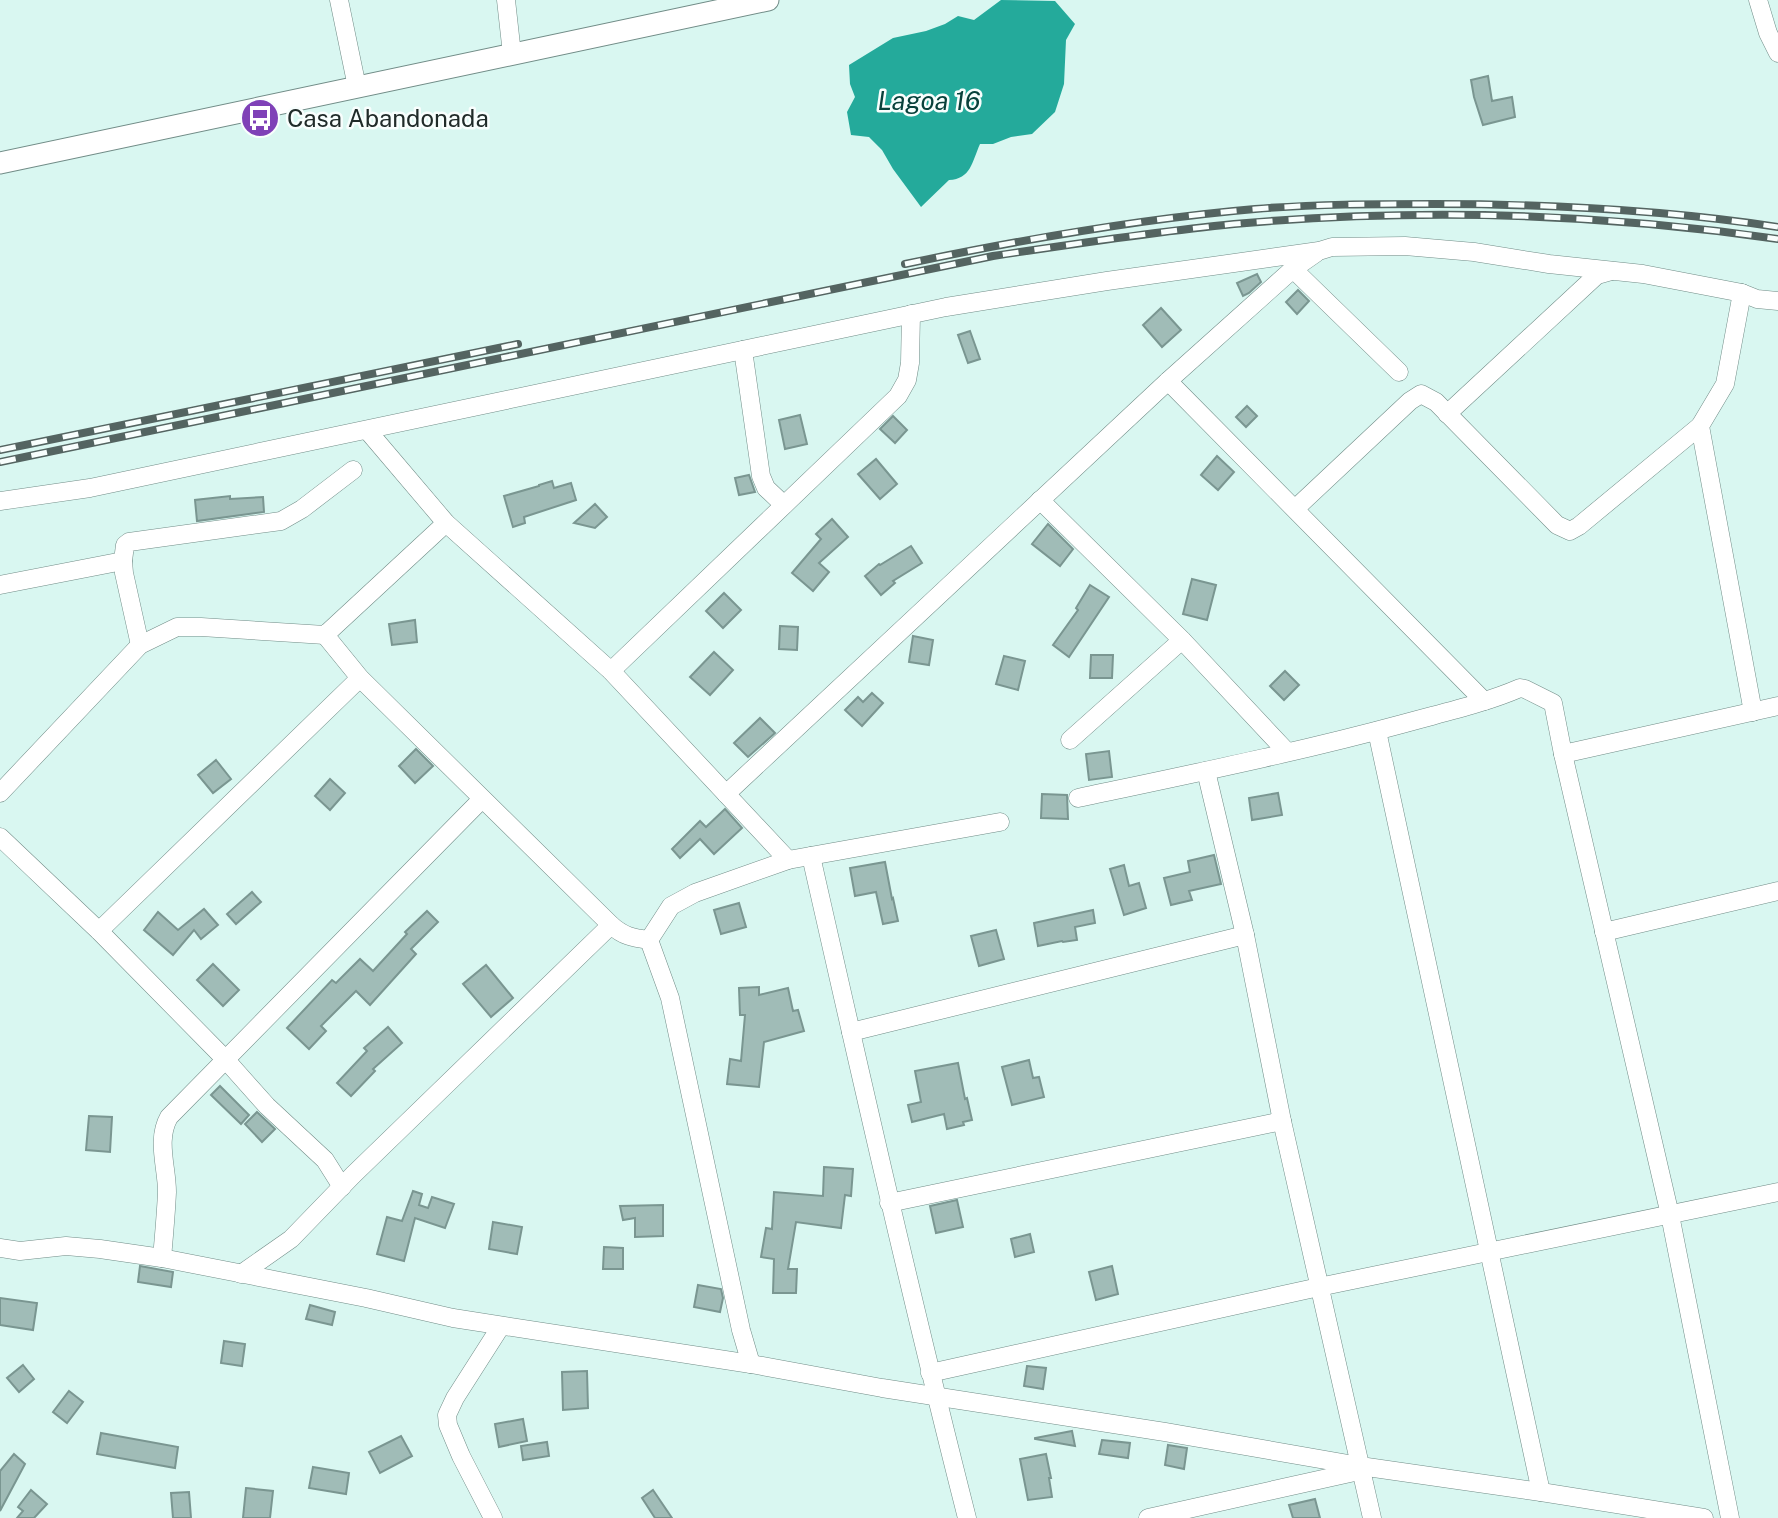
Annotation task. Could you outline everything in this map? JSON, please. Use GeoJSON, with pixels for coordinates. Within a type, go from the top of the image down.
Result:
{"type":"FeatureCollection","features":[{"type":"Feature","properties":{"kind":"street"},"geometry":{"type":"LineString","coordinates":[[339,0],[357,88]]}},
{"type":"Feature","properties":{"kind":"street"},"geometry":{"type":"LineString","coordinates":[[506,0],[512,54]]}},
{"type":"Feature","properties":{"kind":"street"},"geometry":{"type":"LineString","coordinates":[[0,163],[768,0]]}},
{"type":"Feature","properties":{"kind":"street"},"geometry":{"type":"LineString","coordinates":[[1758,0],[1768,33],[1778,53]]}},
{"type":"Feature","properties":{"kind":"street"},"geometry":{"type":"LineString","coordinates":[[0,501],[90,488],[946,307],[1332,247],[1405,246],[1474,251],[1549,264],[1643,274],[1742,293],[1756,299],[1778,301]]}},
{"type":"Feature","properties":{"kind":"street"},"geometry":{"type":"LineString","coordinates":[[726,794],[1168,381],[1293,269],[1319,251]]}},
{"type":"Feature","properties":{"kind":"street"},"geometry":{"type":"LineString","coordinates":[[1293,269],[1399,372]]}},
{"type":"Feature","properties":{"kind":"street"},"geometry":{"type":"LineString","coordinates":[[1447,414],[1597,275],[1611,271]]}},
{"type":"Feature","properties":{"kind":"street"},"geometry":{"type":"LineString","coordinates":[[1296,508],[1410,401],[1421,394],[1436,402],[1557,525],[1570,531],[1700,426],[1725,384],[1742,293]]}},
{"type":"Feature","properties":{"kind":"street"},"geometry":{"type":"LineString","coordinates":[[611,671],[898,396],[907,380],[910,363],[911,314]]}},
{"type":"Feature","properties":{"kind":"street"},"geometry":{"type":"LineString","coordinates":[[743,350],[761,476],[766,488],[784,505]]}},
{"type":"Feature","properties":{"kind":"street"},"geometry":{"type":"LineString","coordinates":[[1168,381],[1484,701]]}},
{"type":"Feature","properties":{"kind":"street"},"geometry":{"type":"LineString","coordinates":[[1700,426],[1753,712]]}},
{"type":"Feature","properties":{"kind":"street"},"geometry":{"type":"LineString","coordinates":[[367,430],[446,523],[611,671],[788,860]]}},
{"type":"Feature","properties":{"kind":"street"},"geometry":{"type":"LineString","coordinates":[[140,645],[123,561],[124,548],[129,542],[287,519],[353,470]]}},
{"type":"Feature","properties":{"kind":"street"},"geometry":{"type":"LineString","coordinates":[[1040,500],[1182,640],[1287,752]]}},
{"type":"Feature","properties":{"kind":"street"},"geometry":{"type":"LineString","coordinates":[[0,793],[140,645],[177,626],[325,635],[446,523]]}},
{"type":"Feature","properties":{"kind":"street"},"geometry":{"type":"LineString","coordinates":[[0,586],[123,561]]}},
{"type":"Feature","properties":{"kind":"street"},"geometry":{"type":"LineString","coordinates":[[325,635],[360,678],[611,925],[630,937],[649,940]]}},
{"type":"Feature","properties":{"kind":"street"},"geometry":{"type":"LineString","coordinates":[[1070,740],[1182,640]]}},
{"type":"Feature","properties":{"kind":"street"},"geometry":{"type":"LineString","coordinates":[[99,931],[360,678]]}},
{"type":"Feature","properties":{"kind":"street"},"geometry":{"type":"LineString","coordinates":[[1078,798],[1377,731],[1520,688],[1553,703],[1670,1215],[1730,1518]]}},
{"type":"Feature","properties":{"kind":"street"},"geometry":{"type":"LineString","coordinates":[[1563,754],[1778,706]]}},
{"type":"Feature","properties":{"kind":"street"},"geometry":{"type":"LineString","coordinates":[[1377,731],[1541,1492]]}},
{"type":"Feature","properties":{"kind":"street"},"geometry":{"type":"LineString","coordinates":[[1206,771],[1245,936],[1319,1287],[1373,1518]]}},
{"type":"Feature","properties":{"kind":"street"},"geometry":{"type":"LineString","coordinates":[[162,1258],[167,1190],[162,1139],[169,1117],[482,799]]}},
{"type":"Feature","properties":{"kind":"street"},"geometry":{"type":"LineString","coordinates":[[649,940],[671,906],[695,893],[788,860],[1000,822]]}},
{"type":"Feature","properties":{"kind":"street"},"geometry":{"type":"LineString","coordinates":[[0,837],[99,931],[226,1060],[267,1106],[325,1160],[342,1187]]}},
{"type":"Feature","properties":{"kind":"street"},"geometry":{"type":"LineString","coordinates":[[811,856],[889,1203],[967,1518]]}},
{"type":"Feature","properties":{"kind":"street"},"geometry":{"type":"LineString","coordinates":[[1604,932],[1777,895]]}},
{"type":"Feature","properties":{"kind":"street"},"geometry":{"type":"LineString","coordinates":[[241,1275],[291,1239],[363,1165],[611,925]]}},
{"type":"Feature","properties":{"kind":"street"},"geometry":{"type":"LineString","coordinates":[[851,1032],[1245,936]]}},
{"type":"Feature","properties":{"kind":"street"},"geometry":{"type":"LineString","coordinates":[[649,940],[670,998],[742,1334],[751,1364]]}},
{"type":"Feature","properties":{"kind":"street"},"geometry":{"type":"LineString","coordinates":[[889,1203],[1282,1121]]}},
{"type":"Feature","properties":{"kind":"street"},"geometry":{"type":"LineString","coordinates":[[325,1160],[363,1165]]}},
{"type":"Feature","properties":{"kind":"street"},"geometry":{"type":"LineString","coordinates":[[930,1373],[1319,1287],[1778,1192]]}},
{"type":"Feature","properties":{"kind":"street"},"geometry":{"type":"LineString","coordinates":[[0,1248],[20,1251],[66,1247],[100,1249],[162,1258],[453,1318],[1165,1432],[1361,1468],[1541,1492],[1704,1518]]}},
{"type":"Feature","properties":{"kind":"street"},"geometry":{"type":"LineString","coordinates":[[493,1518],[461,1456],[448,1425],[447,1415],[501,1326]]}},
{"type":"Feature","properties":{"kind":"street"},"geometry":{"type":"LineString","coordinates":[[722,1360],[742,1334]]}},
{"type":"Feature","properties":{"kind":"street"},"geometry":{"type":"LineString","coordinates":[[1148,1518],[1361,1468]]}},
{"type":"Feature","properties":{"kind":"water","name":"Lagoa 16"},"geometry":{"type":"Polygon","coordinates":[[[1001,0],[1055,1],[1075,24],[1066,40],[1064,84],[1055,112],[1032,134],[1011,137],[993,144],[980,144],[966,173],[949,180],[921,207],[882,150],[869,137],[851,135],[847,112],[855,97],[850,84],[849,65],[893,38],[926,31],[958,16],[974,20],[1001,0]]]}},
{"type":"Feature","properties":{"kind":"building"},"geometry":{"type":"Polygon","coordinates":[[[1488,76],[1492,101],[1512,97],[1515,117],[1483,125],[1471,80],[1488,76]]]}},
{"type":"Feature","properties":{"kind":"building"},"geometry":{"type":"Polygon","coordinates":[[[1257,274],[1261,282],[1243,296],[1237,283],[1257,274]]]}},
{"type":"Feature","properties":{"kind":"building"},"geometry":{"type":"Polygon","coordinates":[[[1298,290],[1309,301],[1297,314],[1286,302],[1298,290]]]}},
{"type":"Feature","properties":{"kind":"building"},"geometry":{"type":"Polygon","coordinates":[[[1161,308],[1181,330],[1162,347],[1143,325],[1161,308]]]}},
{"type":"Feature","properties":{"kind":"building"},"geometry":{"type":"Polygon","coordinates":[[[970,331],[980,359],[968,363],[958,335],[970,331]]]}},
{"type":"Feature","properties":{"kind":"building"},"geometry":{"type":"Polygon","coordinates":[[[1247,406],[1257,416],[1246,427],[1236,417],[1247,406]]]}},
{"type":"Feature","properties":{"kind":"building"},"geometry":{"type":"Polygon","coordinates":[[[800,415],[807,444],[785,449],[779,420],[800,415]]]}},
{"type":"Feature","properties":{"kind":"building"},"geometry":{"type":"Polygon","coordinates":[[[893,416],[907,430],[895,443],[880,429],[893,416]]]}},
{"type":"Feature","properties":{"kind":"building"},"geometry":{"type":"Polygon","coordinates":[[[1217,456],[1234,472],[1218,490],[1201,475],[1217,456]]]}},
{"type":"Feature","properties":{"kind":"building"},"geometry":{"type":"Polygon","coordinates":[[[876,459],[897,484],[880,499],[858,474],[876,459]]]}},
{"type":"Feature","properties":{"kind":"building"},"geometry":{"type":"Polygon","coordinates":[[[749,475],[755,492],[739,495],[735,478],[749,475]]]}},
{"type":"Feature","properties":{"kind":"building"},"geometry":{"type":"Polygon","coordinates":[[[552,481],[554,488],[571,483],[576,500],[524,517],[525,523],[513,527],[504,496],[552,481]]]}},
{"type":"Feature","properties":{"kind":"building"},"geometry":{"type":"Polygon","coordinates":[[[230,496],[230,499],[263,497],[264,512],[197,521],[195,500],[230,496]]]}},
{"type":"Feature","properties":{"kind":"building"},"geometry":{"type":"Polygon","coordinates":[[[595,504],[607,517],[595,528],[574,523],[595,504]]]}},
{"type":"Feature","properties":{"kind":"building"},"geometry":{"type":"Polygon","coordinates":[[[832,519],[848,537],[819,563],[829,572],[813,591],[792,573],[821,539],[816,534],[832,519]]]}},
{"type":"Feature","properties":{"kind":"building"},"geometry":{"type":"Polygon","coordinates":[[[1048,524],[1073,549],[1060,566],[1032,544],[1048,524]]]}},
{"type":"Feature","properties":{"kind":"building"},"geometry":{"type":"Polygon","coordinates":[[[911,546],[922,563],[893,581],[895,583],[881,595],[865,576],[879,564],[911,546]]]}},
{"type":"Feature","properties":{"kind":"building"},"geometry":{"type":"Polygon","coordinates":[[[1192,579],[1216,585],[1207,620],[1183,614],[1192,579]]]}},
{"type":"Feature","properties":{"kind":"building"},"geometry":{"type":"Polygon","coordinates":[[[1090,585],[1109,597],[1069,657],[1053,645],[1078,610],[1076,608],[1090,585]]]}},
{"type":"Feature","properties":{"kind":"building"},"geometry":{"type":"Polygon","coordinates":[[[724,593],[741,610],[723,628],[706,611],[724,593]]]}},
{"type":"Feature","properties":{"kind":"building"},"geometry":{"type":"Polygon","coordinates":[[[415,620],[417,642],[392,645],[389,624],[415,620]]]}},
{"type":"Feature","properties":{"kind":"building"},"geometry":{"type":"Polygon","coordinates":[[[780,626],[798,627],[797,650],[779,649],[780,626]]]}},
{"type":"Feature","properties":{"kind":"building"},"geometry":{"type":"Polygon","coordinates":[[[913,636],[933,640],[929,665],[909,662],[913,636]]]}},
{"type":"Feature","properties":{"kind":"building"},"geometry":{"type":"Polygon","coordinates":[[[714,652],[733,670],[710,695],[690,677],[714,652]]]}},
{"type":"Feature","properties":{"kind":"building"},"geometry":{"type":"Polygon","coordinates":[[[1091,655],[1113,655],[1112,678],[1090,678],[1091,655]]]}},
{"type":"Feature","properties":{"kind":"building"},"geometry":{"type":"Polygon","coordinates":[[[1004,656],[1025,661],[1018,690],[996,684],[1004,656]]]}},
{"type":"Feature","properties":{"kind":"building"},"geometry":{"type":"Polygon","coordinates":[[[1285,671],[1299,685],[1284,700],[1270,686],[1285,671]]]}},
{"type":"Feature","properties":{"kind":"building"},"geometry":{"type":"Polygon","coordinates":[[[872,693],[883,703],[862,726],[845,710],[858,697],[863,702],[872,693]]]}},
{"type":"Feature","properties":{"kind":"building"},"geometry":{"type":"Polygon","coordinates":[[[760,718],[775,733],[748,757],[734,743],[760,718]]]}},
{"type":"Feature","properties":{"kind":"building"},"geometry":{"type":"Polygon","coordinates":[[[416,749],[433,766],[415,783],[399,766],[416,749]]]}},
{"type":"Feature","properties":{"kind":"building"},"geometry":{"type":"Polygon","coordinates":[[[1109,751],[1112,777],[1089,780],[1086,754],[1109,751]]]}},
{"type":"Feature","properties":{"kind":"building"},"geometry":{"type":"Polygon","coordinates":[[[216,760],[231,779],[213,793],[198,775],[216,760]]]}},
{"type":"Feature","properties":{"kind":"building"},"geometry":{"type":"Polygon","coordinates":[[[330,779],[345,793],[330,810],[315,796],[330,779]]]}},
{"type":"Feature","properties":{"kind":"building"},"geometry":{"type":"Polygon","coordinates":[[[1278,793],[1282,815],[1252,820],[1249,798],[1278,793]]]}},
{"type":"Feature","properties":{"kind":"building"},"geometry":{"type":"Polygon","coordinates":[[[1042,794],[1067,795],[1068,819],[1041,818],[1042,794]]]}},
{"type":"Feature","properties":{"kind":"building"},"geometry":{"type":"Polygon","coordinates":[[[725,809],[742,828],[714,854],[700,839],[680,858],[672,849],[700,821],[706,827],[725,809]]]}},
{"type":"Feature","properties":{"kind":"building"},"geometry":{"type":"Polygon","coordinates":[[[1214,855],[1221,884],[1189,891],[1192,900],[1171,905],[1164,878],[1190,872],[1188,861],[1214,855]]]}},
{"type":"Feature","properties":{"kind":"building"},"geometry":{"type":"Polygon","coordinates":[[[885,862],[898,921],[883,924],[876,892],[855,896],[850,868],[885,862]]]}},
{"type":"Feature","properties":{"kind":"building"},"geometry":{"type":"Polygon","coordinates":[[[1124,865],[1129,886],[1139,883],[1146,908],[1124,915],[1110,869],[1124,865]]]}},
{"type":"Feature","properties":{"kind":"building"},"geometry":{"type":"Polygon","coordinates":[[[252,892],[261,902],[236,924],[227,914],[252,892]]]}},
{"type":"Feature","properties":{"kind":"building"},"geometry":{"type":"Polygon","coordinates":[[[739,903],[746,927],[721,934],[714,910],[739,903]]]}},
{"type":"Feature","properties":{"kind":"building"},"geometry":{"type":"Polygon","coordinates":[[[204,909],[218,925],[201,939],[194,930],[173,955],[144,930],[158,912],[178,930],[204,909]]]}},
{"type":"Feature","properties":{"kind":"building"},"geometry":{"type":"Polygon","coordinates":[[[1093,910],[1095,923],[1075,927],[1077,940],[1038,946],[1034,923],[1093,910]]]}},
{"type":"Feature","properties":{"kind":"building"},"geometry":{"type":"Polygon","coordinates":[[[427,911],[438,922],[411,949],[416,954],[370,1005],[356,991],[321,1026],[326,1031],[309,1049],[287,1028],[332,980],[336,983],[360,959],[373,971],[407,934],[405,932],[427,911]]]}},
{"type":"Feature","properties":{"kind":"building"},"geometry":{"type":"Polygon","coordinates":[[[996,930],[1004,959],[979,966],[971,936],[996,930]]]}},
{"type":"Feature","properties":{"kind":"building"},"geometry":{"type":"Polygon","coordinates":[[[213,964],[239,990],[223,1006],[197,980],[213,964]]]}},
{"type":"Feature","properties":{"kind":"building"},"geometry":{"type":"Polygon","coordinates":[[[486,965],[513,998],[491,1017],[463,984],[486,965]]]}},
{"type":"Feature","properties":{"kind":"building"},"geometry":{"type":"Polygon","coordinates":[[[759,987],[759,995],[788,988],[793,1011],[798,1010],[804,1031],[764,1042],[759,1087],[727,1084],[730,1059],[741,1061],[745,1015],[740,1015],[739,988],[759,987]]]}},
{"type":"Feature","properties":{"kind":"building"},"geometry":{"type":"Polygon","coordinates":[[[388,1027],[402,1043],[373,1069],[375,1071],[351,1096],[337,1083],[367,1051],[364,1048],[388,1027]]]}},
{"type":"Feature","properties":{"kind":"building"},"geometry":{"type":"Polygon","coordinates":[[[1029,1060],[1033,1078],[1039,1077],[1044,1097],[1012,1105],[1002,1067],[1029,1060]]]}},
{"type":"Feature","properties":{"kind":"building"},"geometry":{"type":"Polygon","coordinates":[[[958,1063],[972,1120],[947,1129],[944,1114],[912,1122],[908,1105],[921,1102],[915,1071],[958,1063]]]}},
{"type":"Feature","properties":{"kind":"building"},"geometry":{"type":"Polygon","coordinates":[[[220,1086],[249,1115],[241,1124],[211,1095],[220,1086]]]}},
{"type":"Feature","properties":{"kind":"building"},"geometry":{"type":"Polygon","coordinates":[[[257,1112],[275,1129],[262,1142],[245,1124],[257,1112]]]}},
{"type":"Feature","properties":{"kind":"building"},"geometry":{"type":"Polygon","coordinates":[[[89,1116],[112,1117],[110,1152],[86,1150],[89,1116]]]}},
{"type":"Feature","properties":{"kind":"building"},"geometry":{"type":"Polygon","coordinates":[[[824,1167],[853,1169],[851,1196],[845,1195],[841,1228],[796,1222],[788,1269],[797,1269],[796,1293],[773,1293],[774,1259],[761,1257],[766,1228],[772,1229],[774,1192],[823,1196],[824,1167]]]}},
{"type":"Feature","properties":{"kind":"building"},"geometry":{"type":"Polygon","coordinates":[[[413,1191],[422,1194],[419,1205],[428,1208],[432,1197],[454,1204],[445,1228],[415,1218],[404,1261],[377,1254],[387,1217],[402,1221],[413,1191]]]}},
{"type":"Feature","properties":{"kind":"building"},"geometry":{"type":"Polygon","coordinates":[[[957,1200],[963,1227],[936,1233],[930,1206],[957,1200]]]}},
{"type":"Feature","properties":{"kind":"building"},"geometry":{"type":"Polygon","coordinates":[[[663,1205],[663,1236],[635,1237],[635,1218],[623,1220],[620,1206],[663,1205]]]}},
{"type":"Feature","properties":{"kind":"building"},"geometry":{"type":"Polygon","coordinates":[[[493,1222],[522,1227],[517,1254],[489,1249],[493,1222]]]}},
{"type":"Feature","properties":{"kind":"building"},"geometry":{"type":"Polygon","coordinates":[[[1030,1234],[1034,1252],[1015,1257],[1011,1239],[1030,1234]]]}},
{"type":"Feature","properties":{"kind":"building"},"geometry":{"type":"Polygon","coordinates":[[[604,1247],[623,1248],[623,1269],[603,1269],[604,1247]]]}},
{"type":"Feature","properties":{"kind":"building"},"geometry":{"type":"Polygon","coordinates":[[[140,1266],[173,1272],[171,1287],[138,1282],[140,1266]]]}},
{"type":"Feature","properties":{"kind":"building"},"geometry":{"type":"Polygon","coordinates":[[[1112,1266],[1118,1294],[1096,1300],[1089,1272],[1112,1266]]]}},
{"type":"Feature","properties":{"kind":"building"},"geometry":{"type":"Polygon","coordinates":[[[698,1285],[721,1289],[723,1298],[720,1312],[694,1307],[698,1285]]]}},
{"type":"Feature","properties":{"kind":"building"},"geometry":{"type":"Polygon","coordinates":[[[0,1298],[37,1303],[33,1330],[0,1325],[0,1298]]]}},
{"type":"Feature","properties":{"kind":"building"},"geometry":{"type":"Polygon","coordinates":[[[310,1305],[335,1312],[332,1325],[306,1319],[310,1305]]]}},
{"type":"Feature","properties":{"kind":"building"},"geometry":{"type":"Polygon","coordinates":[[[224,1341],[245,1344],[242,1366],[221,1363],[224,1341]]]}},
{"type":"Feature","properties":{"kind":"building"},"geometry":{"type":"Polygon","coordinates":[[[23,1365],[34,1379],[19,1392],[7,1378],[23,1365]]]}},
{"type":"Feature","properties":{"kind":"building"},"geometry":{"type":"Polygon","coordinates":[[[1027,1366],[1046,1368],[1043,1389],[1024,1386],[1027,1366]]]}},
{"type":"Feature","properties":{"kind":"building"},"geometry":{"type":"Polygon","coordinates":[[[587,1371],[588,1408],[563,1410],[562,1372],[587,1371]]]}},
{"type":"Feature","properties":{"kind":"building"},"geometry":{"type":"Polygon","coordinates":[[[69,1391],[83,1402],[67,1423],[53,1412],[69,1391]]]}},
{"type":"Feature","properties":{"kind":"building"},"geometry":{"type":"Polygon","coordinates":[[[523,1419],[527,1441],[499,1447],[495,1424],[523,1419]]]}},
{"type":"Feature","properties":{"kind":"building"},"geometry":{"type":"Polygon","coordinates":[[[1072,1431],[1075,1446],[1035,1439],[1035,1438],[1072,1431]]]}},
{"type":"Feature","properties":{"kind":"building"},"geometry":{"type":"Polygon","coordinates":[[[101,1433],[178,1447],[175,1468],[97,1454],[101,1433]]]}},
{"type":"Feature","properties":{"kind":"building"},"geometry":{"type":"Polygon","coordinates":[[[401,1436],[412,1456],[380,1473],[369,1452],[401,1436]]]}},
{"type":"Feature","properties":{"kind":"building"},"geometry":{"type":"Polygon","coordinates":[[[1102,1440],[1130,1443],[1128,1458],[1099,1454],[1102,1440]]]}},
{"type":"Feature","properties":{"kind":"building"},"geometry":{"type":"Polygon","coordinates":[[[547,1442],[549,1456],[523,1460],[521,1446],[547,1442]]]}},
{"type":"Feature","properties":{"kind":"building"},"geometry":{"type":"Polygon","coordinates":[[[1168,1445],[1187,1448],[1184,1469],[1165,1465],[1168,1445]]]}},
{"type":"Feature","properties":{"kind":"building"},"geometry":{"type":"Polygon","coordinates":[[[14,1454],[25,1464],[0,1511],[0,1471],[14,1454]]]}},
{"type":"Feature","properties":{"kind":"building"},"geometry":{"type":"Polygon","coordinates":[[[1046,1454],[1052,1497],[1028,1500],[1020,1459],[1046,1454]]]}},
{"type":"Feature","properties":{"kind":"building"},"geometry":{"type":"Polygon","coordinates":[[[313,1467],[349,1473],[346,1494],[309,1488],[313,1467]]]}},
{"type":"Feature","properties":{"kind":"building"},"geometry":{"type":"Polygon","coordinates":[[[246,1488],[273,1491],[270,1518],[243,1518],[246,1488]]]}},
{"type":"Feature","properties":{"kind":"building"},"geometry":{"type":"Polygon","coordinates":[[[31,1490],[47,1504],[34,1518],[17,1518],[23,1511],[18,1507],[31,1490]]]}},
{"type":"Feature","properties":{"kind":"building"},"geometry":{"type":"Polygon","coordinates":[[[653,1490],[672,1518],[655,1518],[642,1498],[653,1490]]]}},
{"type":"Feature","properties":{"kind":"building"},"geometry":{"type":"Polygon","coordinates":[[[189,1492],[191,1518],[173,1518],[171,1493],[189,1492]]]}},
{"type":"Feature","properties":{"kind":"building"},"geometry":{"type":"Polygon","coordinates":[[[1315,1499],[1320,1518],[1293,1518],[1289,1505],[1315,1499]]]}},
{"type":"Feature","properties":{"kind":"railway"},"geometry":{"type":"LineString","coordinates":[[905,264],[1123,224],[1300,206],[1521,205],[1650,212],[1778,227]]}},
{"type":"Feature","properties":{"kind":"railway"},"geometry":{"type":"LineString","coordinates":[[0,462],[993,256],[1173,231],[1302,219],[1438,215],[1643,223],[1778,239]]}},
{"type":"Feature","properties":{"kind":"railway"},"geometry":{"type":"LineString","coordinates":[[0,450],[518,344]]}},
{"type":"Feature","properties":{"kind":"place","name":"Casa Abandonada"},"geometry":{"type":"Point","coordinates":[260,118]}}]}
